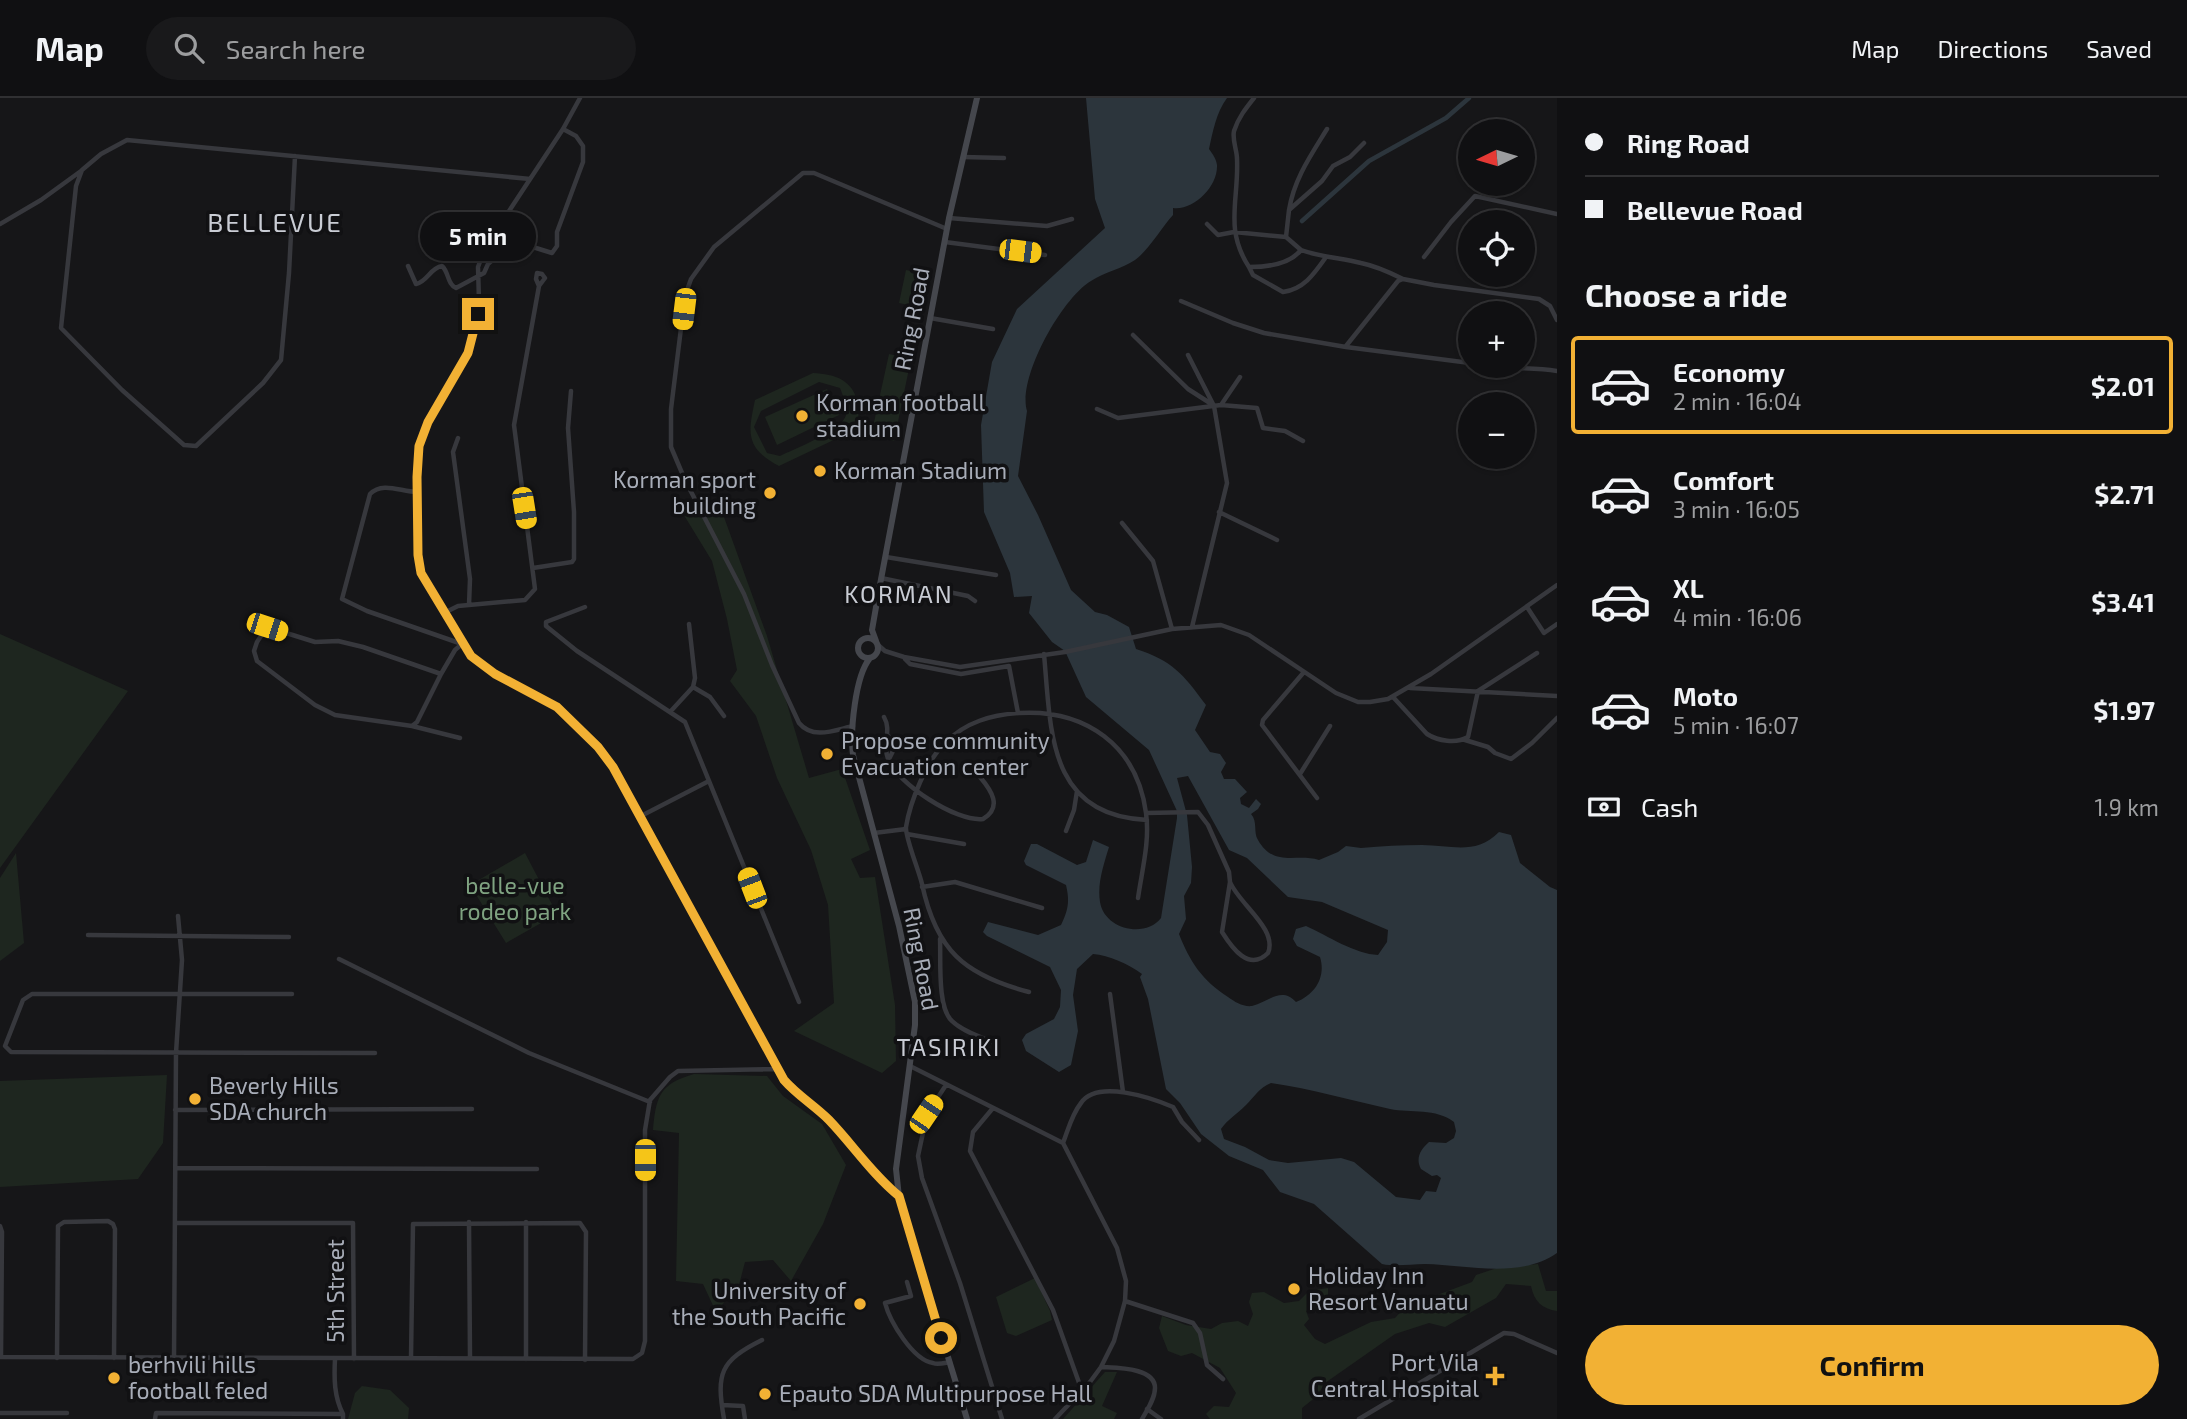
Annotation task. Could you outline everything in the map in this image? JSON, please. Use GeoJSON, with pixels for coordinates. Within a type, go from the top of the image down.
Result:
{"type":"FeatureCollection","features":[{"type":"Feature","properties":{"kind":"main road","name":"Ring Road"},"geometry":{"type":"LineString","coordinates":[[876,642],[872,630],[881,578],[949,218],[976,98]]}},
{"type":"Feature","properties":{"kind":"main road"},"geometry":{"type":"LineString","coordinates":[[864,638],[876,642],[873,656],[861,655],[859,645],[864,638],[872,630]]}},
{"type":"Feature","properties":{"kind":"main road","name":"Ring Road"},"geometry":{"type":"LineString","coordinates":[[861,655],[863,668],[853,726],[852,755],[915,996],[915,1025],[896,1169],[899,1196],[967,1419]]}},
{"type":"Feature","properties":{"kind":"main road","name":"Ring Road"},"geometry":{"type":"LineString","coordinates":[[863,668],[873,656]]}},
{"type":"Feature","properties":{"kind":"street"},"geometry":{"type":"LineString","coordinates":[[580,98],[563,129],[485,246],[479,260],[479,301],[471,345],[424,432],[417,462],[418,565],[462,644],[482,666],[557,707],[598,747],[613,767],[641,816],[777,1069],[794,1092],[829,1120],[885,1184],[899,1196]]}},
{"type":"Feature","properties":{"kind":"street"},"geometry":{"type":"LineString","coordinates":[[1254,98],[1242,112],[1233,137],[1237,157],[1234,232],[1253,275],[1283,292],[1295,290],[1308,281],[1326,257]]}},
{"type":"Feature","properties":{"kind":"street"},"geometry":{"type":"LineString","coordinates":[[1286,237],[1292,192],[1327,128]]}},
{"type":"Feature","properties":{"kind":"street"},"geometry":{"type":"LineString","coordinates":[[408,266],[416,284],[426,280],[432,271],[442,266],[453,287],[460,287],[484,274],[488,264],[503,251],[519,247],[552,253],[557,246],[557,233],[583,162],[583,146],[576,136],[563,129]]}},
{"type":"Feature","properties":{"kind":"street"},"geometry":{"type":"LineString","coordinates":[[0,224],[31,207],[101,154],[127,140],[530,179]]}},
{"type":"Feature","properties":{"kind":"street"},"geometry":{"type":"LineString","coordinates":[[1289,210],[1322,181],[1333,166],[1350,157],[1364,143]]}},
{"type":"Feature","properties":{"kind":"street"},"geometry":{"type":"LineString","coordinates":[[82,170],[76,186],[61,328],[167,433],[184,446],[196,446],[263,383],[281,360],[295,156]]}},
{"type":"Feature","properties":{"kind":"street"},"geometry":{"type":"LineString","coordinates":[[963,157],[1004,158]]}},
{"type":"Feature","properties":{"kind":"street"},"geometry":{"type":"LineString","coordinates":[[853,726],[816,733],[805,730],[799,723],[744,594],[685,480],[671,447],[671,409],[685,296],[691,279],[714,247],[803,173],[814,173],[947,229]]}},
{"type":"Feature","properties":{"kind":"street"},"geometry":{"type":"LineString","coordinates":[[68,180],[76,186]]}},
{"type":"Feature","properties":{"kind":"street"},"geometry":{"type":"LineString","coordinates":[[1424,257],[1475,196],[1557,214]]}},
{"type":"Feature","properties":{"kind":"street"},"geometry":{"type":"LineString","coordinates":[[949,218],[1047,226],[1072,219]]}},
{"type":"Feature","properties":{"kind":"street"},"geometry":{"type":"LineString","coordinates":[[1207,224],[1218,235],[1234,232],[1286,237],[1301,250],[1360,262],[1403,279],[1539,299],[1550,306],[1557,320]]}},
{"type":"Feature","properties":{"kind":"street"},"geometry":{"type":"LineString","coordinates":[[945,242],[1045,255]]}},
{"type":"Feature","properties":{"kind":"street"},"geometry":{"type":"LineString","coordinates":[[1250,267],[1264,267],[1286,260],[1297,256],[1301,250]]}},
{"type":"Feature","properties":{"kind":"street"},"geometry":{"type":"LineString","coordinates":[[1346,347],[1398,281],[1403,279]]}},
{"type":"Feature","properties":{"kind":"street"},"geometry":{"type":"LineString","coordinates":[[444,613],[451,608],[469,605],[525,600],[535,589],[514,425],[538,286]]}},
{"type":"Feature","properties":{"kind":"street"},"geometry":{"type":"LineString","coordinates":[[1181,301],[1264,333],[1458,361]]}},
{"type":"Feature","properties":{"kind":"street"},"geometry":{"type":"LineString","coordinates":[[930,318],[993,329]]}},
{"type":"Feature","properties":{"kind":"street"},"geometry":{"type":"LineString","coordinates":[[1133,335],[1188,389],[1214,406]]}},
{"type":"Feature","properties":{"kind":"street"},"geometry":{"type":"LineString","coordinates":[[1188,355],[1214,406],[1227,483],[1192,627]]}},
{"type":"Feature","properties":{"kind":"street"},"geometry":{"type":"LineString","coordinates":[[1535,368],[1557,371]]}},
{"type":"Feature","properties":{"kind":"street"},"geometry":{"type":"LineString","coordinates":[[1221,405],[1240,377]]}},
{"type":"Feature","properties":{"kind":"street"},"geometry":{"type":"LineString","coordinates":[[533,568],[572,562],[574,559],[574,512],[568,428],[571,391]]}},
{"type":"Feature","properties":{"kind":"street"},"geometry":{"type":"LineString","coordinates":[[1097,409],[1118,418],[1221,405],[1257,408],[1263,428],[1285,431],[1303,441]]}},
{"type":"Feature","properties":{"kind":"street"},"geometry":{"type":"LineString","coordinates":[[458,438],[453,452],[470,579],[469,605]]}},
{"type":"Feature","properties":{"kind":"street"},"geometry":{"type":"LineString","coordinates":[[417,492],[400,492],[384,487],[370,494],[342,599],[367,611],[462,644]]}},
{"type":"Feature","properties":{"kind":"street"},"geometry":{"type":"LineString","coordinates":[[1219,512],[1277,540]]}},
{"type":"Feature","properties":{"kind":"street"},"geometry":{"type":"LineString","coordinates":[[1122,523],[1153,561],[1172,629]]}},
{"type":"Feature","properties":{"kind":"street"},"geometry":{"type":"LineString","coordinates":[[886,556],[996,575]]}},
{"type":"Feature","properties":{"kind":"street"},"geometry":{"type":"LineString","coordinates":[[881,578],[937,588],[971,597],[975,601]]}},
{"type":"Feature","properties":{"kind":"street"},"geometry":{"type":"LineString","coordinates":[[876,642],[885,651],[961,674],[988,670],[1044,654],[1172,629],[1217,625],[1238,629],[1336,693],[1358,702],[1381,701],[1423,679],[1557,585]]}},
{"type":"Feature","properties":{"kind":"street"},"geometry":{"type":"LineString","coordinates":[[585,607],[546,622],[546,626],[590,660],[685,722],[799,1002]]}},
{"type":"Feature","properties":{"kind":"street"},"geometry":{"type":"LineString","coordinates":[[1527,607],[1544,634],[1557,624]]}},
{"type":"Feature","properties":{"kind":"street"},"geometry":{"type":"LineString","coordinates":[[670,712],[693,687],[695,678],[689,624]]}},
{"type":"Feature","properties":{"kind":"street"},"geometry":{"type":"LineString","coordinates":[[441,674],[363,647],[338,641],[315,642],[267,627],[254,651],[257,661],[322,710],[364,721],[412,726],[460,738]]}},
{"type":"Feature","properties":{"kind":"street"},"geometry":{"type":"LineString","coordinates":[[412,726],[455,650],[462,644]]}},
{"type":"Feature","properties":{"kind":"street"},"geometry":{"type":"LineString","coordinates":[[873,656],[885,651]]}},
{"type":"Feature","properties":{"kind":"street"},"geometry":{"type":"LineString","coordinates":[[1464,739],[1468,737],[1478,691],[1537,653]]}},
{"type":"Feature","properties":{"kind":"street"},"geometry":{"type":"LineString","coordinates":[[1044,654],[1056,756],[1067,777],[1086,799],[1105,811],[1125,818],[1147,820]]}},
{"type":"Feature","properties":{"kind":"street"},"geometry":{"type":"LineString","coordinates":[[944,669],[984,664],[1009,666],[1018,713]]}},
{"type":"Feature","properties":{"kind":"street"},"geometry":{"type":"LineString","coordinates":[[984,664],[988,670]]}},
{"type":"Feature","properties":{"kind":"street"},"geometry":{"type":"LineString","coordinates":[[973,665],[975,672]]}},
{"type":"Feature","properties":{"kind":"street"},"geometry":{"type":"LineString","coordinates":[[961,667],[961,674]]}},
{"type":"Feature","properties":{"kind":"street"},"geometry":{"type":"LineString","coordinates":[[1304,672],[1262,724],[1317,798]]}},
{"type":"Feature","properties":{"kind":"street"},"geometry":{"type":"LineString","coordinates":[[1423,679],[1435,689]]}},
{"type":"Feature","properties":{"kind":"street"},"geometry":{"type":"LineString","coordinates":[[693,687],[710,697],[724,716]]}},
{"type":"Feature","properties":{"kind":"street"},"geometry":{"type":"LineString","coordinates":[[1409,687],[1557,696]]}},
{"type":"Feature","properties":{"kind":"street"},"geometry":{"type":"LineString","coordinates":[[1393,697],[1423,731],[1445,740],[1464,739],[1511,759],[1557,718]]}},
{"type":"Feature","properties":{"kind":"street"},"geometry":{"type":"LineString","coordinates":[[1029,992],[1007,986],[961,962],[940,938],[931,918],[906,832],[922,776],[930,761],[951,737],[978,721],[1018,713],[1050,713],[1084,723],[1104,736],[1120,751],[1134,772],[1146,813],[1147,839],[1138,898]]}},
{"type":"Feature","properties":{"kind":"street"},"geometry":{"type":"LineString","coordinates":[[884,717],[887,722],[885,744],[889,760],[897,775],[910,788],[919,791],[926,798],[961,815],[983,819],[993,811],[994,803],[991,792],[980,777]]}},
{"type":"Feature","properties":{"kind":"street"},"geometry":{"type":"LineString","coordinates":[[1300,774],[1330,726]]}},
{"type":"Feature","properties":{"kind":"street"},"geometry":{"type":"LineString","coordinates":[[887,735],[895,747],[889,760]]}},
{"type":"Feature","properties":{"kind":"street"},"geometry":{"type":"LineString","coordinates":[[641,816],[708,782]]}},
{"type":"Feature","properties":{"kind":"street"},"geometry":{"type":"LineString","coordinates":[[1066,831],[1074,810],[1077,789]]}},
{"type":"Feature","properties":{"kind":"street"},"geometry":{"type":"LineString","coordinates":[[1146,813],[1200,813],[1227,864],[1233,890],[1268,934],[1270,949],[1261,960],[1242,957],[1222,932],[1222,917],[1230,882]]}},
{"type":"Feature","properties":{"kind":"street"},"geometry":{"type":"LineString","coordinates":[[874,833],[906,832],[964,844]]}},
{"type":"Feature","properties":{"kind":"street"},"geometry":{"type":"LineString","coordinates":[[922,887],[955,882],[1042,908]]}},
{"type":"Feature","properties":{"kind":"street"},"geometry":{"type":"LineString","coordinates":[[174,1358],[175,1110],[180,937],[178,916]]}},
{"type":"Feature","properties":{"kind":"street"},"geometry":{"type":"LineString","coordinates":[[88,935],[289,937]]}},
{"type":"Feature","properties":{"kind":"street"},"geometry":{"type":"LineString","coordinates":[[940,938],[945,1011],[959,1027],[992,1042]]}},
{"type":"Feature","properties":{"kind":"street"},"geometry":{"type":"LineString","coordinates":[[340,959],[529,1053],[650,1102]]}},
{"type":"Feature","properties":{"kind":"street"},"geometry":{"type":"LineString","coordinates":[[292,994],[32,994],[23,1000],[5,1042],[6,1049],[11,1052],[375,1053]]}},
{"type":"Feature","properties":{"kind":"street"},"geometry":{"type":"LineString","coordinates":[[1110,994],[1123,1092]]}},
{"type":"Feature","properties":{"kind":"street"},"geometry":{"type":"LineString","coordinates":[[909,1066],[1063,1143],[1117,1248],[1124,1271],[1125,1301],[1118,1332],[1101,1367],[1055,1419]]}},
{"type":"Feature","properties":{"kind":"street"},"geometry":{"type":"LineString","coordinates":[[0,1226],[0,1357],[633,1359],[638,1357],[644,1348],[645,1130],[650,1102],[656,1092],[678,1071],[777,1069]]}},
{"type":"Feature","properties":{"kind":"street"},"geometry":{"type":"LineString","coordinates":[[946,1084],[926,1114],[918,1156],[922,1178],[960,1283],[1002,1419]]}},
{"type":"Feature","properties":{"kind":"street"},"geometry":{"type":"LineString","coordinates":[[1063,1143],[1082,1101],[1093,1094],[1123,1092],[1173,1107],[1182,1122],[1199,1140]]}},
{"type":"Feature","properties":{"kind":"street"},"geometry":{"type":"LineString","coordinates":[[993,1108],[991,1114],[979,1122],[973,1132],[970,1151],[1053,1310],[1082,1391]]}},
{"type":"Feature","properties":{"kind":"street"},"geometry":{"type":"LineString","coordinates":[[175,1110],[472,1109]]}},
{"type":"Feature","properties":{"kind":"street"},"geometry":{"type":"LineString","coordinates":[[176,1168],[537,1168]]}},
{"type":"Feature","properties":{"kind":"street"},"geometry":{"type":"LineString","coordinates":[[57,1358],[58,1226],[64,1222],[108,1221],[115,1229],[114,1358]]}},
{"type":"Feature","properties":{"kind":"street"},"geometry":{"type":"LineString","coordinates":[[469,1222],[470,1358]]}},
{"type":"Feature","properties":{"kind":"street"},"geometry":{"type":"LineString","coordinates":[[411,1358],[413,1224],[526,1222],[580,1223],[586,1232],[584,1360]]}},
{"type":"Feature","properties":{"kind":"street"},"geometry":{"type":"LineString","coordinates":[[526,1222],[526,1359]]}},
{"type":"Feature","properties":{"kind":"street","name":"5th Street"},"geometry":{"type":"LineString","coordinates":[[175,1223],[353,1223],[354,1359]]}},
{"type":"Feature","properties":{"kind":"street"},"geometry":{"type":"LineString","coordinates":[[907,1282],[911,1296],[885,1303],[891,1320],[920,1358],[931,1363],[950,1362]]}},
{"type":"Feature","properties":{"kind":"street"},"geometry":{"type":"LineString","coordinates":[[1125,1301],[1193,1323],[1200,1333],[1208,1365],[1223,1379]]}},
{"type":"Feature","properties":{"kind":"street"},"geometry":{"type":"LineString","coordinates":[[1359,1419],[1504,1333],[1514,1334],[1557,1353]]}},
{"type":"Feature","properties":{"kind":"street"},"geometry":{"type":"LineString","coordinates":[[724,1419],[720,1384],[725,1368],[739,1352],[762,1340]]}},
{"type":"Feature","properties":{"kind":"street"},"geometry":{"type":"LineString","coordinates":[[155,1419],[156,1413],[343,1417],[334,1381],[335,1359]]}},
{"type":"Feature","properties":{"kind":"street"},"geometry":{"type":"LineString","coordinates":[[1101,1367],[1152,1377],[1156,1389],[1142,1419]]}},
{"type":"Feature","properties":{"kind":"street"},"geometry":{"type":"LineString","coordinates":[[722,1405],[743,1406],[745,1419]]}},
{"type":"Feature","properties":{"kind":"street"},"geometry":{"type":"LineString","coordinates":[[1147,1409],[1161,1419]]}},
{"type":"Feature","properties":{"kind":"street"},"geometry":{"type":"LineString","coordinates":[[0,1413],[67,1413]]}},
{"type":"Feature","properties":{"kind":"green space"},"geometry":{"type":"Polygon","coordinates":[[[906,270],[924,274],[917,307],[899,303],[906,270]]]}},
{"type":"Feature","properties":{"kind":"green space"},"geometry":{"type":"Polygon","coordinates":[[[889,354],[911,359],[894,441],[871,436],[889,354]]]}},
{"type":"Feature","properties":{"kind":"green space"},"geometry":{"type":"Polygon","coordinates":[[[813,373],[829,375],[848,384],[856,396],[861,427],[779,466],[760,453],[752,439],[751,422],[755,400],[813,373]],[[819,382],[761,411],[754,427],[767,453],[780,456],[817,438],[843,421],[846,412],[840,388],[819,382]]]}},
{"type":"Feature","properties":{"kind":"green space","name":"Korman football stadium"},"geometry":{"type":"Polygon","coordinates":[[[827,389],[839,415],[777,445],[765,417],[827,389]]]}},
{"type":"Feature","properties":{"kind":"green space"},"geometry":{"type":"Polygon","coordinates":[[[720,506],[767,636],[809,778],[842,769],[870,850],[851,859],[860,878],[875,877],[895,1005],[896,1061],[882,1073],[794,1031],[834,1003],[828,905],[811,850],[777,778],[756,716],[730,681],[737,670],[712,561],[679,507],[720,506]]]}},
{"type":"Feature","properties":{"kind":"green space"},"geometry":{"type":"Polygon","coordinates":[[[0,634],[128,691],[0,868],[0,634]]]}},
{"type":"Feature","properties":{"kind":"green space"},"geometry":{"type":"Polygon","coordinates":[[[16,853],[24,943],[0,961],[0,878],[16,853]]]}},
{"type":"Feature","properties":{"kind":"green space","name":"belle-vue rodeo park"},"geometry":{"type":"Polygon","coordinates":[[[525,853],[557,914],[506,943],[470,885],[525,853]]]}},
{"type":"Feature","properties":{"kind":"green space"},"geometry":{"type":"Polygon","coordinates":[[[694,1074],[767,1076],[783,1096],[822,1124],[846,1165],[823,1224],[791,1281],[773,1260],[745,1262],[739,1285],[716,1312],[703,1284],[676,1281],[679,1133],[653,1130],[658,1100],[666,1087],[694,1074]]]}},
{"type":"Feature","properties":{"kind":"green space"},"geometry":{"type":"Polygon","coordinates":[[[167,1075],[163,1143],[138,1179],[0,1187],[0,1081],[167,1075]]]}},
{"type":"Feature","properties":{"kind":"green space"},"geometry":{"type":"Polygon","coordinates":[[[1538,1264],[1546,1291],[1557,1291],[1557,1311],[1540,1303],[1531,1286],[1506,1284],[1496,1298],[1445,1327],[1429,1323],[1395,1334],[1325,1383],[1317,1396],[1302,1408],[1302,1419],[1210,1419],[1206,1414],[1214,1406],[1229,1407],[1236,1393],[1220,1368],[1192,1353],[1181,1356],[1168,1351],[1159,1328],[1162,1316],[1186,1325],[1211,1329],[1222,1323],[1238,1321],[1248,1326],[1253,1314],[1249,1302],[1252,1293],[1264,1292],[1284,1303],[1299,1301],[1309,1291],[1328,1288],[1328,1298],[1306,1311],[1309,1319],[1304,1325],[1315,1339],[1325,1344],[1371,1322],[1395,1318],[1405,1307],[1472,1282],[1476,1275],[1497,1268],[1538,1264]]]}},
{"type":"Feature","properties":{"kind":"green space"},"geometry":{"type":"Polygon","coordinates":[[[1035,1278],[1052,1320],[1016,1336],[1007,1333],[996,1297],[1035,1278]]]}},
{"type":"Feature","properties":{"kind":"green space"},"geometry":{"type":"Polygon","coordinates":[[[1105,1372],[1117,1372],[1102,1406],[1117,1413],[1114,1419],[1063,1419],[1105,1372]]]}},
{"type":"Feature","properties":{"kind":"green space"},"geometry":{"type":"Polygon","coordinates":[[[362,1386],[390,1390],[409,1408],[408,1419],[348,1419],[355,1393],[362,1386]]]}},
{"type":"Feature","properties":{"kind":"shaded area"},"geometry":{"type":"Polygon","coordinates":[[[1086,98],[1227,98],[1218,116],[1209,149],[1217,165],[1209,189],[1196,202],[1173,208],[1173,215],[1135,260],[1096,278],[1080,290],[1067,304],[1044,340],[1029,379],[1018,476],[1071,590],[1095,612],[1129,627],[1136,649],[1159,658],[1176,670],[1206,705],[1195,730],[1210,752],[1220,754],[1226,763],[1221,772],[1224,779],[1235,779],[1247,792],[1240,798],[1241,804],[1249,808],[1256,799],[1261,804],[1251,814],[1258,840],[1264,849],[1278,857],[1319,860],[1346,846],[1472,847],[1499,832],[1511,835],[1520,863],[1557,890],[1557,1253],[1542,1261],[1527,1266],[1493,1269],[1382,1264],[1314,1204],[1280,1192],[1263,1170],[1229,1156],[1201,1134],[1180,1103],[1166,1089],[1148,999],[1140,977],[1142,974],[1118,961],[1093,954],[1077,969],[1073,995],[1078,1031],[1071,1065],[1059,1072],[1026,1051],[1022,1040],[1026,1034],[1054,1019],[1060,1007],[1061,990],[1050,967],[983,932],[988,922],[1038,935],[1061,925],[1068,906],[1066,885],[1026,865],[1024,861],[1031,844],[1037,844],[1077,865],[1086,862],[1093,840],[1109,847],[1099,888],[1103,911],[1109,919],[1126,928],[1145,928],[1161,918],[1177,818],[1177,811],[1149,750],[1086,697],[1065,651],[1052,642],[1029,613],[1032,596],[1014,597],[1010,573],[984,512],[981,425],[992,362],[1017,309],[1105,228],[1095,199],[1086,98]],[[1188,776],[1177,778],[1187,815],[1192,867],[1191,883],[1184,896],[1186,919],[1179,934],[1192,962],[1211,984],[1233,1001],[1245,1006],[1280,995],[1290,997],[1296,1002],[1303,999],[1318,984],[1322,971],[1320,957],[1297,946],[1293,939],[1296,929],[1306,926],[1351,948],[1378,955],[1387,942],[1388,930],[1322,902],[1288,897],[1247,858],[1229,850],[1188,776]],[[1271,1083],[1260,1090],[1224,1125],[1221,1129],[1224,1139],[1269,1160],[1288,1163],[1341,1158],[1354,1162],[1396,1197],[1420,1200],[1426,1191],[1436,1192],[1441,1178],[1421,1169],[1419,1157],[1429,1142],[1446,1143],[1454,1138],[1454,1122],[1431,1113],[1390,1109],[1271,1083]]]}},
{"type":"Feature","properties":{"kind":"waterway"},"geometry":{"type":"LineString","coordinates":[[1302,221],[1369,161],[1446,118],[1469,98]]}},
{"type":"Feature","properties":{"kind":"place","name":"Korman football stadium"},"geometry":{"type":"Point","coordinates":[802,416]}},
{"type":"Feature","properties":{"kind":"place","name":"Korman Stadium"},"geometry":{"type":"Point","coordinates":[820,471]}},
{"type":"Feature","properties":{"kind":"place","name":"Korman sport building"},"geometry":{"type":"Point","coordinates":[770,493]}},
{"type":"Feature","properties":{"kind":"place","name":"Propose community Evacuation center"},"geometry":{"type":"Point","coordinates":[827,754]}},
{"type":"Feature","properties":{"kind":"place","name":"Beverly Hills SDA church"},"geometry":{"type":"Point","coordinates":[195,1099]}},
{"type":"Feature","properties":{"kind":"place","name":"Holiday Inn Resort Vanuatu"},"geometry":{"type":"Point","coordinates":[1294,1289]}},
{"type":"Feature","properties":{"kind":"place","name":"University of the South Pacific"},"geometry":{"type":"Point","coordinates":[860,1304]}},
{"type":"Feature","properties":{"kind":"place","name":"Port Vila Central Hospital"},"geometry":{"type":"Point","coordinates":[1495,1376]}},
{"type":"Feature","properties":{"kind":"place","name":"berhvili hills football feled"},"geometry":{"type":"Point","coordinates":[114,1378]}},
{"type":"Feature","properties":{"kind":"place","name":"Epauto SDA Multipurpose Hall"},"geometry":{"type":"Point","coordinates":[765,1394]}},
{"type":"Feature","properties":{"kind":"district","name":"BELLEVUE"},"geometry":{"type":"Point","coordinates":[275,223]}},
{"type":"Feature","properties":{"kind":"district","name":"KORMAN"},"geometry":{"type":"Point","coordinates":[899,595]}},
{"type":"Feature","properties":{"kind":"district","name":"TASIRIKI"},"geometry":{"type":"Point","coordinates":[949,1048]}},
{"type":"Feature","properties":{"kind":"route"},"geometry":{"type":"LineString","coordinates":[[478,314],[468,353],[438,403],[419,446],[418,565],[421,573],[471,656],[495,674],[557,707],[598,747],[613,767],[784,1080],[794,1092],[829,1120],[885,1184],[899,1196],[941,1338]]}}]}
